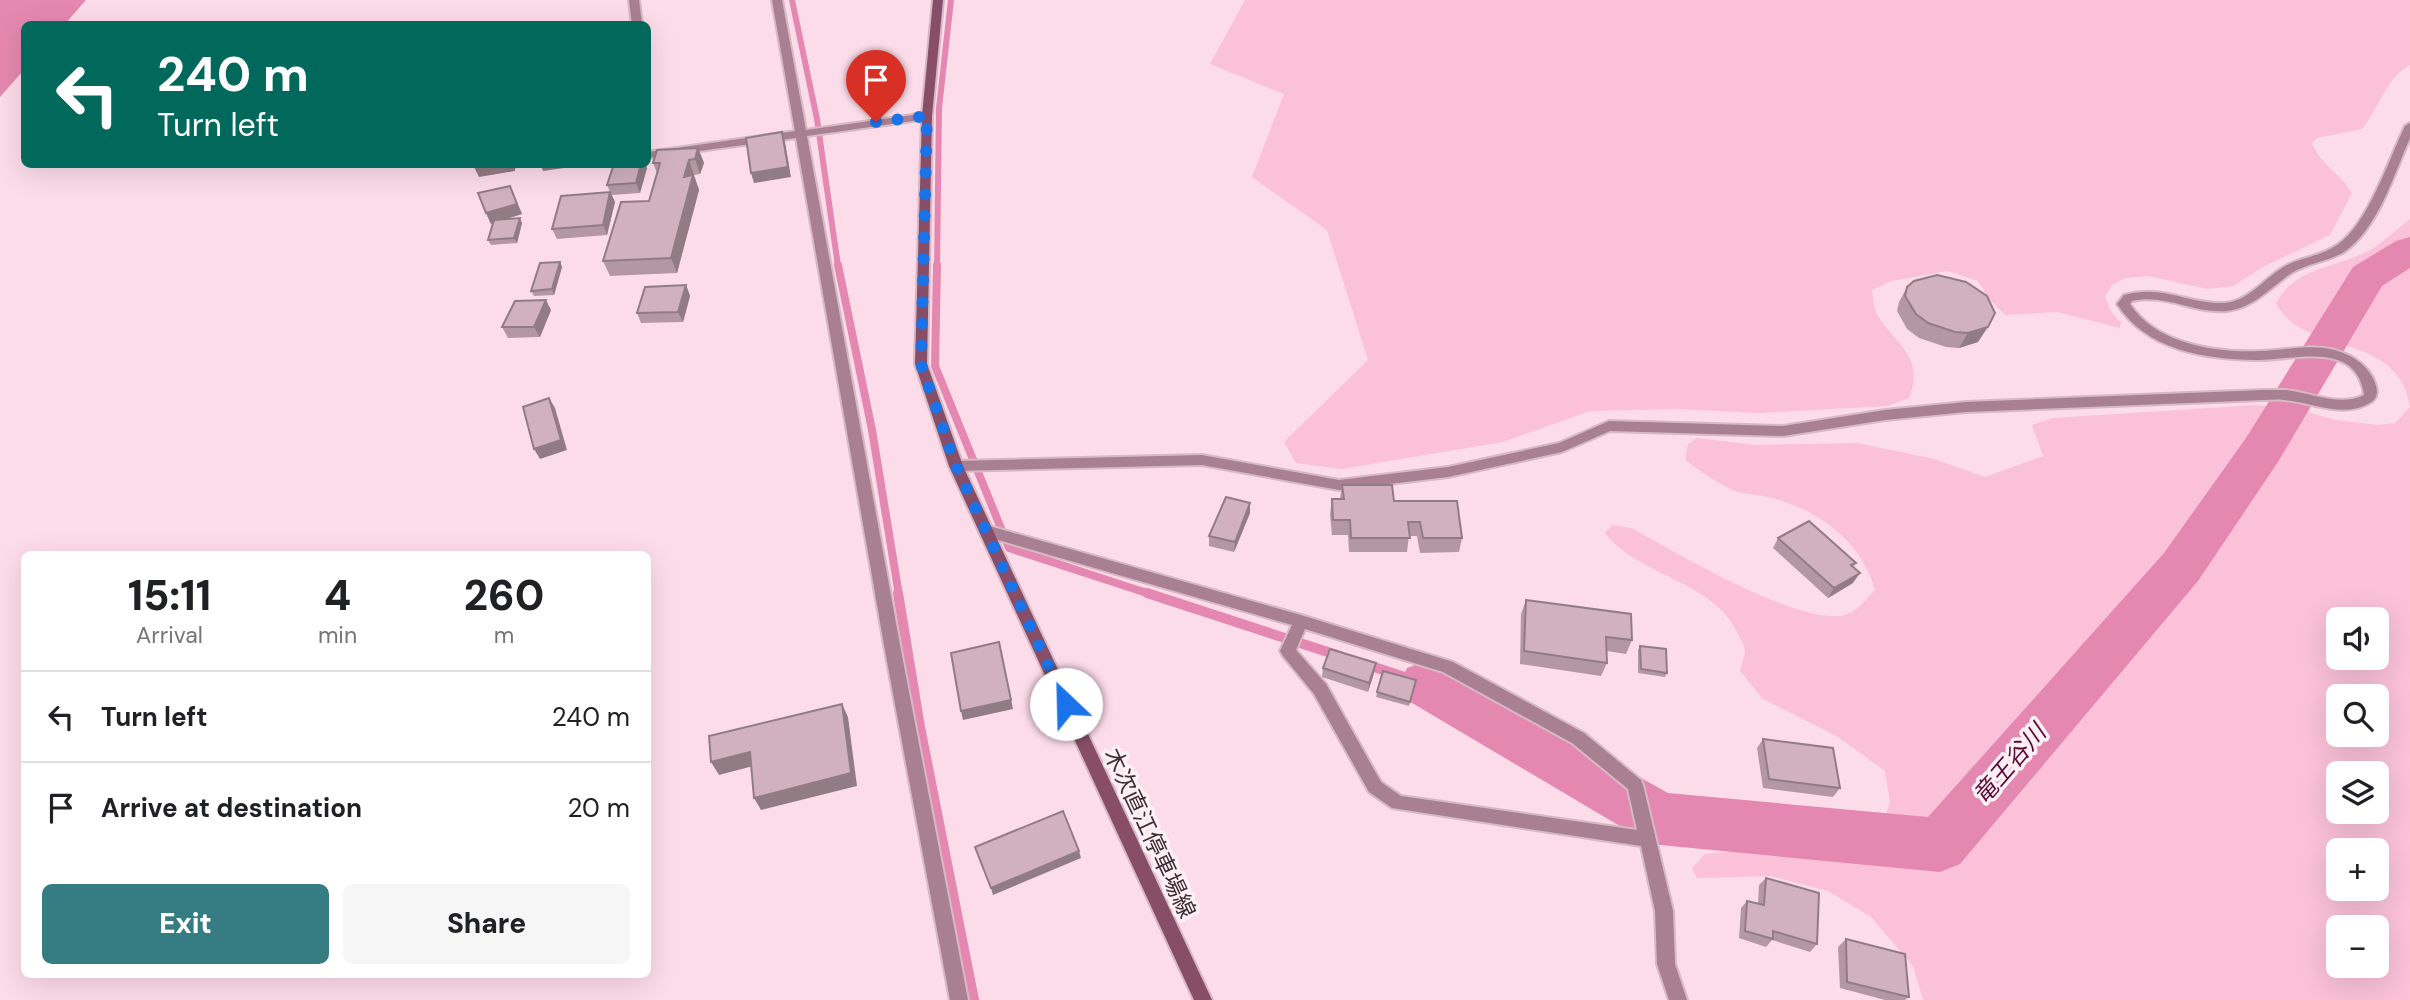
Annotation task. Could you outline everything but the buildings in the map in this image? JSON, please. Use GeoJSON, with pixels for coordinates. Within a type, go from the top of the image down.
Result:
{"type":"FeatureCollection","features":[{"type":"Feature","properties":{"kind":"main road","name":"木次直江停車場線"},"geometry":{"type":"LineString","coordinates":[[939,0],[927,116],[921,364],[956,466],[1203,1000]]}},
{"type":"Feature","properties":{"kind":"street"},"geometry":{"type":"LineString","coordinates":[[634,0],[636,21]]}},
{"type":"Feature","properties":{"kind":"street"},"geometry":{"type":"LineString","coordinates":[[777,0],[892,645],[959,1000]]}},
{"type":"Feature","properties":{"kind":"street"},"geometry":{"type":"LineString","coordinates":[[651,155],[927,116]]}},
{"type":"Feature","properties":{"kind":"street"},"geometry":{"type":"LineString","coordinates":[[956,466],[1202,460],[1339,485],[1448,472],[1562,447],[1609,426],[1740,432],[1783,431],[1885,415],[1966,407],[2180,397],[2285,395],[2340,405],[2355,405],[2371,397],[2370,380],[2354,363],[2340,357],[2300,351],[2254,356],[2186,346],[2150,333],[2127,313],[2123,304],[2128,298],[2148,292],[2224,307],[2237,304],[2294,266],[2336,251],[2356,236],[2365,224],[2410,126]]}},
{"type":"Feature","properties":{"kind":"street"},"geometry":{"type":"LineString","coordinates":[[986,531],[1301,621],[1448,667],[1578,738],[1635,785],[1664,911],[1666,964],[1678,1000]]}},
{"type":"Feature","properties":{"kind":"street"},"geometry":{"type":"LineString","coordinates":[[1301,621],[1288,651],[1320,689],[1375,787],[1398,803],[1647,839]]}},
{"type":"Feature","properties":{"kind":"shaded area"},"geometry":{"type":"Polygon","coordinates":[[[0,0],[86,0],[68,21],[21,21],[21,73],[0,97],[0,0]]]}},
{"type":"Feature","properties":{"kind":"shaded area"},"geometry":{"type":"Polygon","coordinates":[[[1245,0],[2410,0],[2410,65],[2389,85],[2362,129],[2317,138],[2312,144],[2352,193],[2330,235],[2261,268],[2234,286],[2207,289],[2148,276],[2125,278],[2112,285],[2105,297],[2111,311],[2121,323],[2120,328],[2057,312],[2005,315],[1990,300],[1978,281],[1948,271],[1892,281],[1872,290],[1875,307],[1878,316],[1907,353],[1914,372],[1909,398],[1888,406],[1758,413],[1677,409],[1590,411],[1503,442],[1342,469],[1296,463],[1284,442],[1368,360],[1327,230],[1252,177],[1284,94],[1210,64],[1245,0]]]}},
{"type":"Feature","properties":{"kind":"shaded area"},"geometry":{"type":"Polygon","coordinates":[[[2410,219],[2410,407],[2402,383],[2388,366],[2369,354],[2306,331],[2288,320],[2276,303],[2284,291],[2306,275],[2370,250],[2410,219]]]}},
{"type":"Feature","properties":{"kind":"shaded area"},"geometry":{"type":"Polygon","coordinates":[[[2257,405],[2301,410],[2335,420],[2379,425],[2395,423],[2410,407],[2410,1000],[1923,1000],[1913,966],[1871,917],[1828,891],[1770,876],[1697,878],[1692,868],[1705,854],[1747,850],[1810,852],[1853,849],[1883,822],[1890,803],[1885,771],[1838,737],[1763,699],[1740,671],[1745,649],[1727,616],[1694,590],[1619,548],[1605,533],[1612,525],[1631,528],[1742,587],[1775,602],[1807,612],[1833,616],[1852,612],[1875,590],[1860,557],[1836,530],[1822,520],[1790,504],[1730,489],[1685,460],[1688,444],[1697,438],[1755,445],[1858,443],[1934,459],[1985,477],[2043,456],[2032,425],[2053,418],[2257,405]]]}},
{"type":"Feature","properties":{"kind":"waterway"},"geometry":{"type":"LineString","coordinates":[[792,0],[817,119],[838,266]]}},
{"type":"Feature","properties":{"kind":"waterway"},"geometry":{"type":"LineString","coordinates":[[937,266],[939,108],[951,0]]}},
{"type":"Feature","properties":{"kind":"waterway","name":"竜王谷川"},"geometry":{"type":"LineString","coordinates":[[1426,684],[1660,819],[1940,845],[2181,567],[2262,450],[2367,277],[2410,250]]}},
{"type":"Feature","properties":{"kind":"waterway"},"geometry":{"type":"LineString","coordinates":[[838,265],[872,430],[899,595]]}},
{"type":"Feature","properties":{"kind":"waterway"},"geometry":{"type":"LineString","coordinates":[[937,265],[935,366],[1009,548],[1153,595]]}},
{"type":"Feature","properties":{"kind":"waterway"},"geometry":{"type":"LineString","coordinates":[[898,593],[920,727],[974,1000]]}},
{"type":"Feature","properties":{"kind":"waterway"},"geometry":{"type":"LineString","coordinates":[[1147,593],[1340,656]]}},
{"type":"Feature","properties":{"kind":"waterway"},"geometry":{"type":"LineString","coordinates":[[1365,664],[1426,684]]}},
{"type":"Feature","properties":{"kind":"route"},"geometry":{"type":"LineString","coordinates":[[876,122],[927,116],[921,364],[956,466],[1066,704]]}}]}
